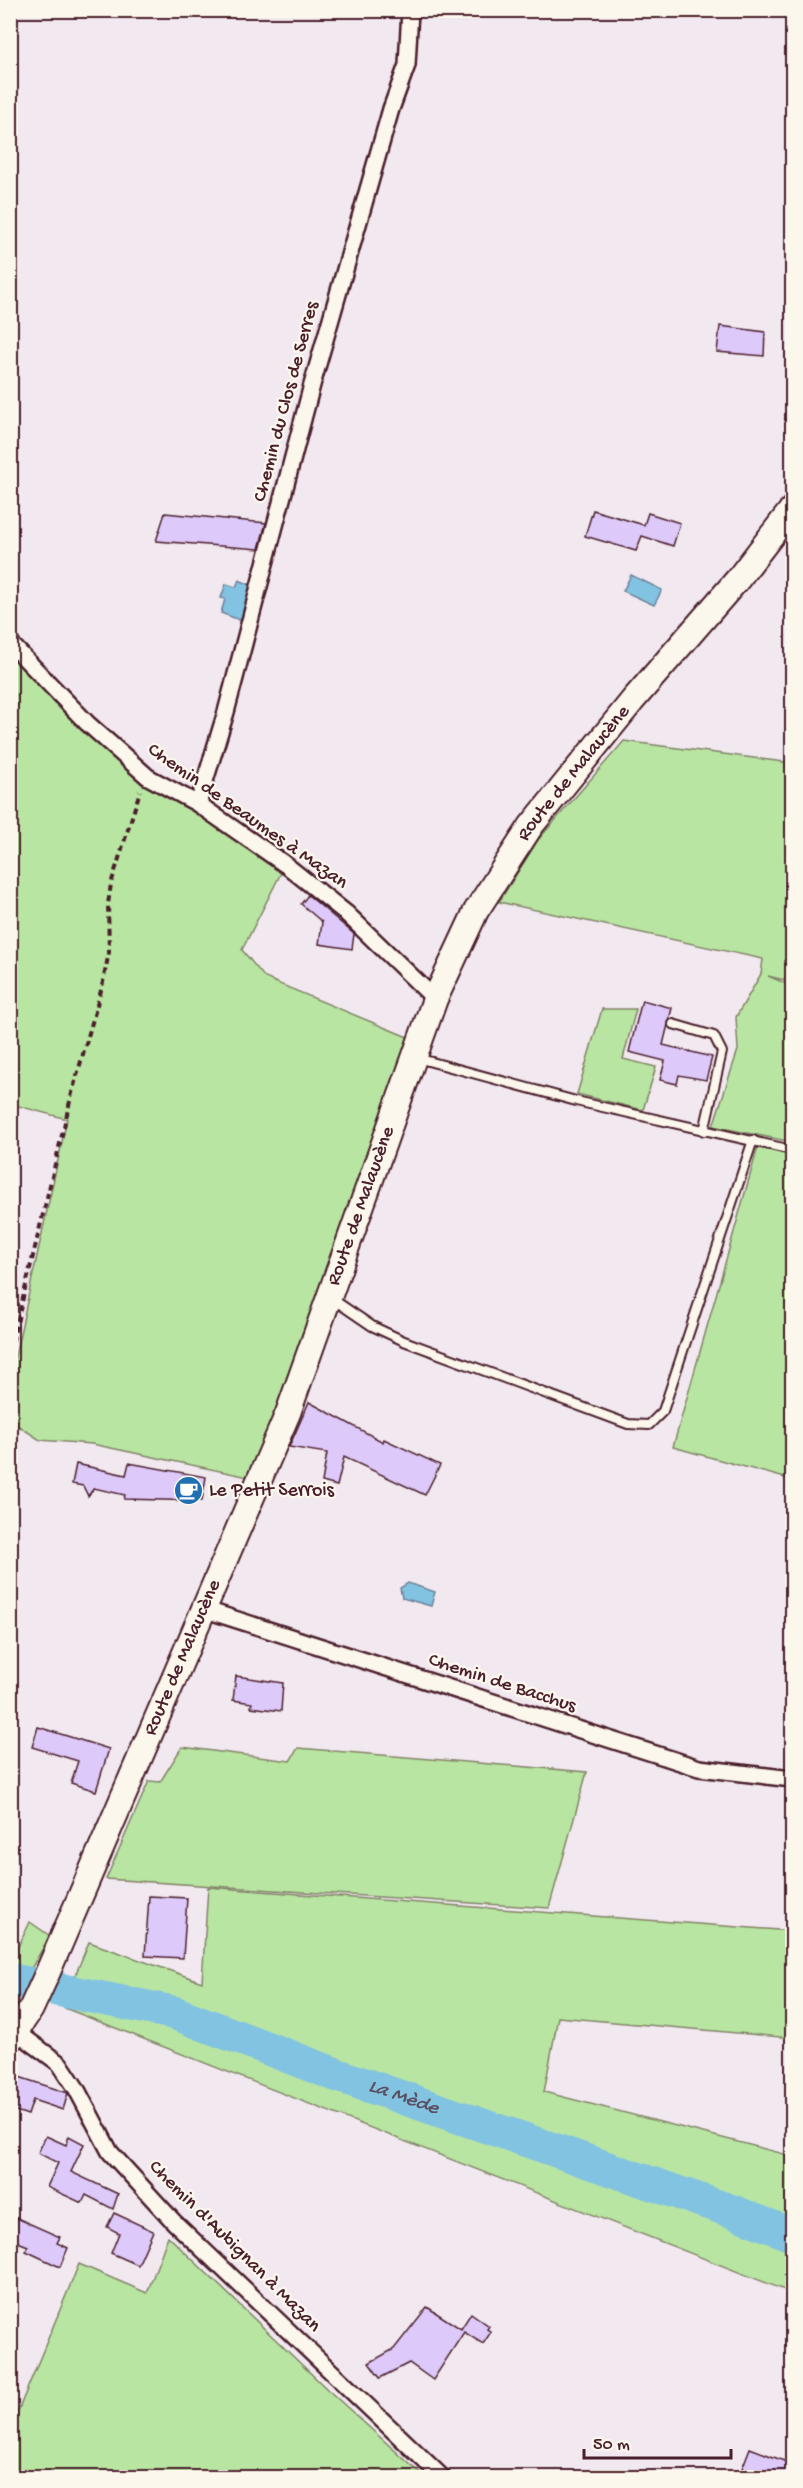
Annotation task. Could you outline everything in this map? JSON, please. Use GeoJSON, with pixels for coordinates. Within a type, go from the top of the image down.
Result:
{"type":"FeatureCollection","features":[{"type":"Feature","properties":{"kind":"main road","name":"Route de Malaucène"},"geometry":{"type":"LineString","coordinates":[[14,2036],[31,2009],[288,1413],[413,1056],[435,999],[476,911],[531,826],[790,517]]}},
{"type":"Feature","properties":{"kind":"street","name":"Chemin du Clos de Serres"},"geometry":{"type":"LineString","coordinates":[[198,804],[226,712],[319,362],[391,109],[407,65],[410,10]]}},
{"type":"Feature","properties":{"kind":"street","name":"Chemin de Beaumes à Mazan"},"geometry":{"type":"LineString","coordinates":[[10,643],[87,723],[148,777],[198,804],[286,865],[346,913],[435,999]]}},
{"type":"Feature","properties":{"kind":"street","name":"Chemin de Bacchus"},"geometry":{"type":"LineString","coordinates":[[203,1609],[699,1768],[792,1779]]}},
{"type":"Feature","properties":{"kind":"street","name":"Chemin d'Aubignan à Mazan"},"geometry":{"type":"LineString","coordinates":[[14,2036],[60,2064],[110,2152],[174,2222],[443,2478]]}},
{"type":"Feature","properties":{"kind":"lane"},"geometry":{"type":"LineString","coordinates":[[673,1024],[714,1036],[722,1052],[704,1131]]}},
{"type":"Feature","properties":{"kind":"lane"},"geometry":{"type":"LineString","coordinates":[[413,1056],[576,1101],[792,1150]]}},
{"type":"Feature","properties":{"kind":"lane"},"geometry":{"type":"LineString","coordinates":[[330,1298],[372,1326],[404,1341],[628,1424],[649,1425],[663,1411],[753,1140]]}},
{"type":"Feature","properties":{"kind":"path"},"geometry":{"type":"LineString","coordinates":[[10,1352],[72,1093],[102,987],[109,952],[108,904],[111,884],[136,798],[148,777]]}},
{"type":"Feature","properties":{"kind":"green space"},"geometry":{"type":"Polygon","coordinates":[[[11,654],[84,729],[145,784],[194,810],[282,871],[242,950],[265,978],[410,1038],[291,1380],[248,1477],[92,1444],[40,1440],[11,1421],[11,1375],[67,1119],[11,1104],[11,654]]]}},
{"type":"Feature","properties":{"kind":"green space"},"geometry":{"type":"Polygon","coordinates":[[[624,741],[792,763],[792,982],[768,976],[792,986],[792,1142],[713,1126],[738,1050],[736,1017],[761,974],[763,959],[499,902],[538,840],[624,741]]]}},
{"type":"Feature","properties":{"kind":"green space"},"geometry":{"type":"Polygon","coordinates":[[[602,1009],[636,1009],[623,1059],[656,1067],[643,1110],[577,1094],[602,1009]]]}},
{"type":"Feature","properties":{"kind":"green space"},"geometry":{"type":"Polygon","coordinates":[[[758,1147],[792,1156],[792,1480],[673,1447],[758,1147]]]}},
{"type":"Feature","properties":{"kind":"green space"},"geometry":{"type":"Polygon","coordinates":[[[182,1747],[290,1761],[298,1748],[587,1772],[549,1908],[106,1879],[149,1781],[160,1782],[182,1747]]]}},
{"type":"Feature","properties":{"kind":"green space"},"geometry":{"type":"Polygon","coordinates":[[[208,1887],[792,1931],[792,2038],[558,2017],[544,2092],[792,2156],[792,2293],[62,2007],[89,1942],[202,1982],[208,1887]]]}},
{"type":"Feature","properties":{"kind":"green space"},"geometry":{"type":"Polygon","coordinates":[[[30,1922],[50,1936],[11,2003],[11,1946],[17,1949],[30,1922]]]}},
{"type":"Feature","properties":{"kind":"green space"},"geometry":{"type":"Polygon","coordinates":[[[168,2236],[328,2390],[424,2477],[11,2477],[11,2428],[79,2264],[147,2293],[168,2236]]]}},
{"type":"Feature","properties":{"kind":"water"},"geometry":{"type":"Polygon","coordinates":[[[631,575],[662,590],[654,605],[623,591],[631,575]]]}},
{"type":"Feature","properties":{"kind":"water"},"geometry":{"type":"Polygon","coordinates":[[[239,580],[253,586],[245,622],[221,613],[225,599],[221,598],[226,584],[236,587],[239,580]]]}},
{"type":"Feature","properties":{"kind":"water"},"geometry":{"type":"Polygon","coordinates":[[[408,1583],[435,1592],[431,1606],[402,1598],[400,1588],[408,1583]]]}},
{"type":"Feature","properties":{"kind":"building"},"geometry":{"type":"Polygon","coordinates":[[[720,326],[765,332],[764,356],[717,352],[720,326]]]}},
{"type":"Feature","properties":{"kind":"building"},"geometry":{"type":"Polygon","coordinates":[[[593,510],[644,525],[648,513],[680,523],[673,546],[642,536],[636,551],[585,536],[593,510]]]}},
{"type":"Feature","properties":{"kind":"building"},"geometry":{"type":"Polygon","coordinates":[[[165,513],[266,523],[259,549],[156,541],[165,513]]]}},
{"type":"Feature","properties":{"kind":"building"},"geometry":{"type":"Polygon","coordinates":[[[308,895],[354,934],[352,949],[319,944],[322,922],[301,904],[308,895]]]}},
{"type":"Feature","properties":{"kind":"building"},"geometry":{"type":"Polygon","coordinates":[[[642,1000],[672,1008],[663,1045],[712,1057],[706,1080],[679,1075],[677,1084],[660,1080],[665,1061],[629,1052],[642,1000]]]}},
{"type":"Feature","properties":{"kind":"building"},"geometry":{"type":"Polygon","coordinates":[[[309,1402],[383,1442],[384,1439],[440,1465],[425,1495],[344,1457],[337,1486],[322,1482],[327,1453],[289,1447],[309,1402]]]}},
{"type":"Feature","properties":{"kind":"building"},"geometry":{"type":"Polygon","coordinates":[[[129,1463],[206,1477],[202,1501],[124,1499],[125,1495],[94,1488],[88,1496],[83,1486],[72,1484],[76,1464],[126,1475],[129,1463]]]}},
{"type":"Feature","properties":{"kind":"building"},"geometry":{"type":"Polygon","coordinates":[[[236,1676],[283,1683],[281,1711],[251,1707],[252,1703],[233,1700],[236,1676]]]}},
{"type":"Feature","properties":{"kind":"building"},"geometry":{"type":"Polygon","coordinates":[[[38,1727],[109,1749],[96,1791],[71,1783],[78,1761],[32,1747],[38,1727]]]}},
{"type":"Feature","properties":{"kind":"building"},"geometry":{"type":"Polygon","coordinates":[[[149,1896],[187,1898],[183,1958],[145,1956],[149,1896]]]}},
{"type":"Feature","properties":{"kind":"building"},"geometry":{"type":"Polygon","coordinates":[[[10,2074],[68,2093],[63,2110],[33,2100],[28,2115],[10,2109],[10,2074]]]}},
{"type":"Feature","properties":{"kind":"building"},"geometry":{"type":"Polygon","coordinates":[[[46,2136],[66,2145],[69,2136],[84,2144],[71,2172],[118,2194],[113,2209],[86,2195],[82,2203],[47,2187],[58,2163],[38,2153],[46,2136]]]}},
{"type":"Feature","properties":{"kind":"building"},"geometry":{"type":"Polygon","coordinates":[[[114,2213],[153,2231],[138,2265],[111,2253],[119,2233],[107,2227],[114,2213]]]}},
{"type":"Feature","properties":{"kind":"building"},"geometry":{"type":"Polygon","coordinates":[[[10,2215],[60,2237],[57,2243],[68,2248],[60,2267],[26,2251],[28,2246],[10,2239],[10,2215]]]}},
{"type":"Feature","properties":{"kind":"building"},"geometry":{"type":"Polygon","coordinates":[[[427,2307],[461,2329],[471,2313],[489,2326],[487,2329],[491,2332],[483,2344],[464,2332],[433,2380],[409,2363],[380,2378],[369,2363],[394,2349],[427,2307]]]}},
{"type":"Feature","properties":{"kind":"building"},"geometry":{"type":"Polygon","coordinates":[[[750,2448],[792,2464],[792,2478],[758,2478],[741,2471],[750,2448]]]}},
{"type":"Feature","properties":{"kind":"waterway","name":"La Mède"},"geometry":{"type":"LineString","coordinates":[[10,1980],[175,2013],[337,2075],[734,2212],[792,2235]]}},
{"type":"Feature","properties":{"kind":"place","name":"Le Petit Serrois"},"geometry":{"type":"Point","coordinates":[188,1491]}}]}
